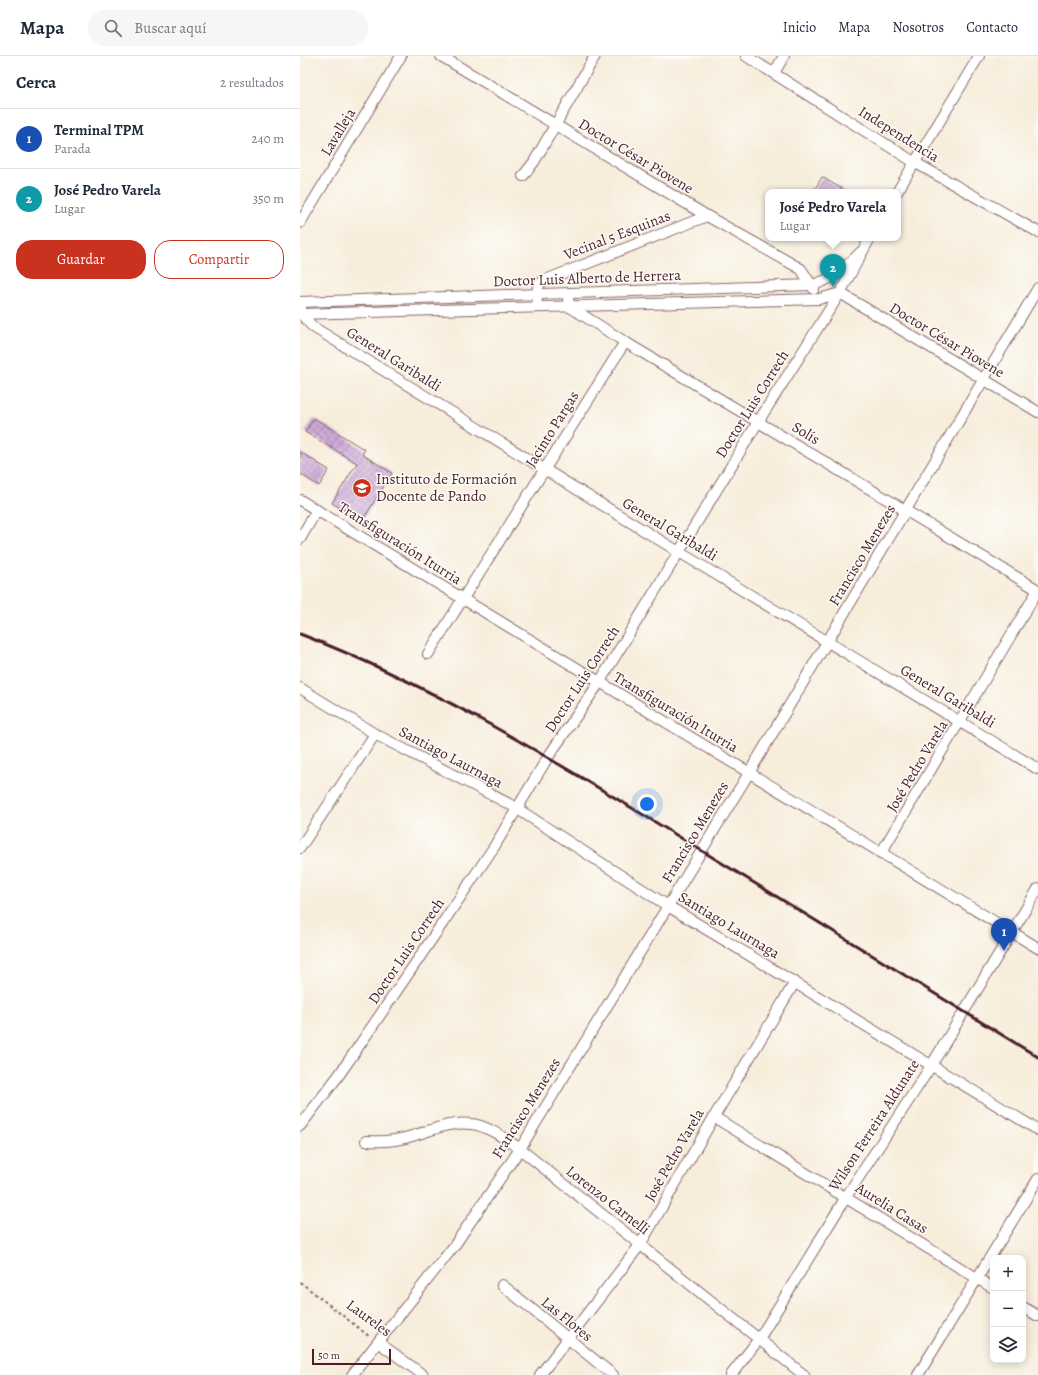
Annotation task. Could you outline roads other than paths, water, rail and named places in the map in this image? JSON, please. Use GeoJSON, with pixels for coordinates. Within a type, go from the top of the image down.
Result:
{"type":"FeatureCollection","features":[{"type":"Feature","properties":{"kind":"street","name":"Lavalleja"},"geometry":{"type":"LineString","coordinates":[[300,223],[303,209],[401,56]]}},
{"type":"Feature","properties":{"kind":"street","name":"Doctor César Piovene"},"geometry":{"type":"LineString","coordinates":[[441,56],[707,216],[801,269],[812,285],[819,299]]}},
{"type":"Feature","properties":{"kind":"street"},"geometry":{"type":"LineString","coordinates":[[523,176],[534,162],[595,56]]}},
{"type":"Feature","properties":{"kind":"street","name":"Independencia"},"geometry":{"type":"LineString","coordinates":[[746,56],[914,162],[1038,232]]}},
{"type":"Feature","properties":{"kind":"street"},"geometry":{"type":"LineString","coordinates":[[774,73],[784,56]]}},
{"type":"Feature","properties":{"kind":"street"},"geometry":{"type":"LineString","coordinates":[[899,189],[979,56]]}},
{"type":"Feature","properties":{"kind":"street","name":"Vecinal 5 Esquinas"},"geometry":{"type":"LineString","coordinates":[[536,295],[538,286],[543,281],[707,216]]}},
{"type":"Feature","properties":{"kind":"street","name":"Doctor Luis Correch"},"geometry":{"type":"LineString","coordinates":[[300,1126],[339,1075],[415,965],[517,808],[548,757],[599,683],[758,422],[840,293],[857,265],[868,241]]}},
{"type":"Feature","properties":{"kind":"street","name":"Doctor Luis Alberto de Herrera"},"geometry":{"type":"LineString","coordinates":[[300,302],[812,285],[824,282],[836,274],[863,251]]}},
{"type":"Feature","properties":{"kind":"street"},"geometry":{"type":"LineString","coordinates":[[836,274],[840,293]]}},
{"type":"Feature","properties":{"kind":"street","name":"Francisco Menezes"},"geometry":{"type":"LineString","coordinates":[[352,1375],[454,1246],[520,1149],[749,773],[1038,288]]}},
{"type":"Feature","properties":{"kind":"street","name":"Doctor César Piovene"},"geometry":{"type":"LineString","coordinates":[[840,293],[1038,412]]}},
{"type":"Feature","properties":{"kind":"street","name":"Doctor Luis Alberto de Herrera"},"geometry":{"type":"LineString","coordinates":[[301,314],[819,299],[840,293]]}},
{"type":"Feature","properties":{"kind":"street"},"geometry":{"type":"LineString","coordinates":[[567,294],[570,306]]}},
{"type":"Feature","properties":{"kind":"street"},"geometry":{"type":"LineString","coordinates":[[536,295],[537,307]]}},
{"type":"Feature","properties":{"kind":"street"},"geometry":{"type":"LineString","coordinates":[[300,302],[301,314]]}},
{"type":"Feature","properties":{"kind":"street","name":"Solís"},"geometry":{"type":"LineString","coordinates":[[570,306],[625,342],[1038,590]]}},
{"type":"Feature","properties":{"kind":"street","name":"General Garibaldi"},"geometry":{"type":"LineString","coordinates":[[301,314],[313,327],[679,552],[961,721],[1038,769]]}},
{"type":"Feature","properties":{"kind":"street","name":"Jacinto Pargas"},"geometry":{"type":"LineString","coordinates":[[428,654],[625,342]]}},
{"type":"Feature","properties":{"kind":"street","name":"Transfiguración Iturria"},"geometry":{"type":"LineString","coordinates":[[300,500],[599,683],[1038,948]]}},
{"type":"Feature","properties":{"kind":"street"},"geometry":{"type":"LineString","coordinates":[[300,539],[317,510]]}},
{"type":"Feature","properties":{"kind":"street","name":"José Pedro Varela"},"geometry":{"type":"LineString","coordinates":[[881,853],[1038,590]]}},
{"type":"Feature","properties":{"kind":"street","name":"Santiago Laurnaga"},"geometry":{"type":"LineString","coordinates":[[300,688],[375,734],[517,808],[668,906],[1038,1130]]}},
{"type":"Feature","properties":{"kind":"street"},"geometry":{"type":"LineString","coordinates":[[300,848],[375,734]]}},
{"type":"Feature","properties":{"kind":"street","name":"Wilson Ferreira Aldunate"},"geometry":{"type":"LineString","coordinates":[[731,1375],[759,1339],[846,1197],[931,1066],[1038,889]]}},
{"type":"Feature","properties":{"kind":"street","name":"José Pedro Varela"},"geometry":{"type":"LineString","coordinates":[[540,1375],[640,1245],[714,1117],[795,982]]}},
{"type":"Feature","properties":{"kind":"street","name":"Aurelia Casas"},"geometry":{"type":"LineString","coordinates":[[714,1117],[990,1286]]}},
{"type":"Feature","properties":{"kind":"street","name":"Lorenzo Carnelli"},"geometry":{"type":"LineString","coordinates":[[366,1141],[382,1142],[410,1137],[442,1126],[471,1124],[496,1134],[520,1149],[804,1375]]}},
{"type":"Feature","properties":{"kind":"street"},"geometry":{"type":"LineString","coordinates":[[918,1375],[979,1279],[1038,1179]]}},
{"type":"Feature","properties":{"kind":"street","name":"Las Flores"},"geometry":{"type":"LineString","coordinates":[[502,1285],[612,1375]]}},
{"type":"Feature","properties":{"kind":"street"},"geometry":{"type":"LineString","coordinates":[[1026,1309],[1038,1316]]}},
{"type":"Feature","properties":{"kind":"street","name":"Laureles"},"geometry":{"type":"LineString","coordinates":[[378,1342],[423,1375]]}},
{"type":"Feature","properties":{"kind":"railway"},"geometry":{"type":"LineString","coordinates":[[300,634],[392,674],[437,696],[525,744],[1038,1057]]}},
{"type":"Feature","properties":{"kind":"place","name":"José Pedro Varela"},"geometry":{"type":"Point","coordinates":[833,287]}},
{"type":"Feature","properties":{"kind":"place","name":"Instituto de Formación Docente de Pando"},"geometry":{"type":"Point","coordinates":[362,488]}},
{"type":"Feature","properties":{"kind":"place","name":"Terminal TPM"},"geometry":{"type":"Point","coordinates":[1004,951]}}]}
